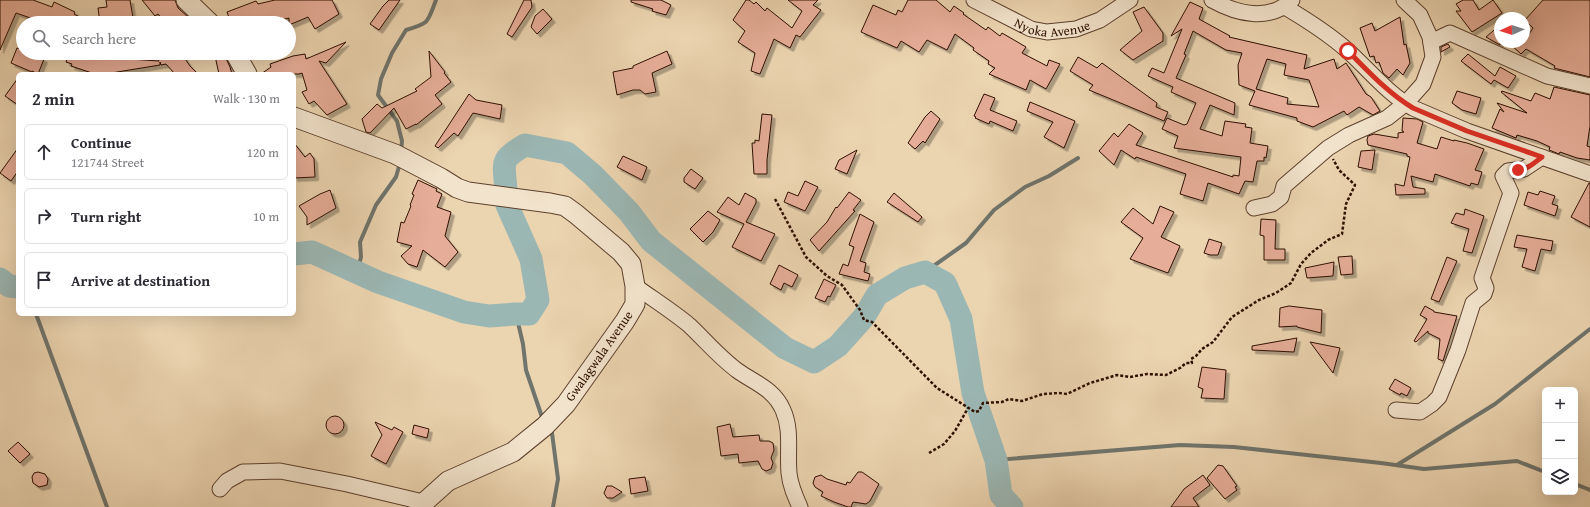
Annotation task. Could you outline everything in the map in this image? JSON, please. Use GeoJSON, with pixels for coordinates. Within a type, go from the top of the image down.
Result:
{"type":"FeatureCollection","features":[{"type":"Feature","properties":{"kind":"street"},"geometry":{"type":"LineString","coordinates":[[186,0],[203,16]]}},
{"type":"Feature","properties":{"kind":"street","name":"Nyoka Avenue"},"geometry":{"type":"LineString","coordinates":[[974,0],[1031,29],[1047,32],[1076,29],[1100,20],[1130,0]]}},
{"type":"Feature","properties":{"kind":"street"},"geometry":{"type":"LineString","coordinates":[[1212,0],[1222,6],[1241,12],[1258,14],[1268,13],[1289,3],[1325,32],[1406,103],[1467,131],[1590,174]]}},
{"type":"Feature","properties":{"kind":"street"},"geometry":{"type":"LineString","coordinates":[[1254,208],[1272,204],[1281,197],[1284,186],[1328,148],[1349,135],[1387,118],[1406,103],[1423,84],[1433,57],[1431,42],[1426,26],[1420,16],[1404,0]]}},
{"type":"Feature","properties":{"kind":"street"},"geometry":{"type":"LineString","coordinates":[[1431,42],[1450,33],[1547,76],[1590,86]]}},
{"type":"Feature","properties":{"kind":"street"},"geometry":{"type":"LineString","coordinates":[[239,60],[246,72]]}},
{"type":"Feature","properties":{"kind":"street","name":"Gwalagwala Avenue"},"geometry":{"type":"LineString","coordinates":[[296,118],[395,154],[457,188],[468,192],[565,206],[599,232],[621,252],[630,264],[635,286],[634,304],[625,321],[566,404],[545,426],[513,452],[448,481],[421,505]]}},
{"type":"Feature","properties":{"kind":"street"},"geometry":{"type":"LineString","coordinates":[[1396,410],[1420,412],[1439,397],[1458,350],[1473,303],[1484,294],[1486,288],[1482,278],[1510,193],[1503,176],[1508,171],[1524,169],[1542,157]]}},
{"type":"Feature","properties":{"kind":"street"},"geometry":{"type":"LineString","coordinates":[[635,286],[665,306],[738,371],[765,387],[773,394],[783,409],[789,430],[789,475],[800,507]]}},
{"type":"Feature","properties":{"kind":"street"},"geometry":{"type":"LineString","coordinates":[[220,490],[226,481],[243,472],[280,471],[347,484],[421,505]]}},
{"type":"Feature","properties":{"kind":"path"},"geometry":{"type":"LineString","coordinates":[[775,199],[806,257],[827,276],[842,286],[857,304],[864,320],[867,322],[872,322],[937,388],[960,401],[975,412],[979,411],[983,403],[1002,402],[1009,399],[1022,401],[1043,394],[1067,394],[1090,383],[1116,376],[1130,377],[1147,374],[1166,375],[1180,368],[1186,363],[1192,363],[1191,360],[1202,349],[1214,342],[1232,317],[1259,300],[1291,283],[1301,264],[1311,253],[1328,240],[1342,234],[1346,204],[1355,185],[1339,170],[1328,148]]}},
{"type":"Feature","properties":{"kind":"path"},"geometry":{"type":"LineString","coordinates":[[929,453],[944,444],[956,431],[968,408]]}},
{"type":"Feature","properties":{"kind":"building"},"geometry":{"type":"Polygon","coordinates":[[[0,0],[33,0],[52,7],[54,2],[75,12],[74,14],[78,16],[25,16],[16,13],[0,50],[0,0]]]}},
{"type":"Feature","properties":{"kind":"building"},"geometry":{"type":"Polygon","coordinates":[[[106,0],[130,0],[133,16],[99,16],[98,8],[107,7],[106,0]]]}},
{"type":"Feature","properties":{"kind":"building"},"geometry":{"type":"Polygon","coordinates":[[[142,0],[175,0],[178,8],[187,16],[160,16],[158,14],[155,16],[142,0]]]}},
{"type":"Feature","properties":{"kind":"building"},"geometry":{"type":"Polygon","coordinates":[[[275,0],[332,0],[339,14],[315,29],[308,17],[296,22],[296,16],[228,16],[227,12],[256,1],[258,4],[275,0]]]}},
{"type":"Feature","properties":{"kind":"building"},"geometry":{"type":"Polygon","coordinates":[[[389,0],[400,0],[379,30],[370,24],[389,0]]]}},
{"type":"Feature","properties":{"kind":"building"},"geometry":{"type":"Polygon","coordinates":[[[524,0],[531,0],[532,7],[512,37],[507,34],[524,0]]]}},
{"type":"Feature","properties":{"kind":"building"},"geometry":{"type":"Polygon","coordinates":[[[631,0],[661,0],[671,5],[666,15],[631,2],[631,0]]]}},
{"type":"Feature","properties":{"kind":"building"},"geometry":{"type":"Polygon","coordinates":[[[746,0],[749,0],[754,4],[756,2],[765,11],[767,8],[792,28],[802,11],[788,0],[818,0],[813,5],[821,10],[800,37],[796,35],[790,48],[774,39],[760,74],[751,71],[755,53],[738,42],[745,31],[733,20],[746,0]]]}},
{"type":"Feature","properties":{"kind":"building"},"geometry":{"type":"Polygon","coordinates":[[[908,0],[936,0],[950,12],[954,6],[986,30],[988,27],[1000,36],[1002,33],[1026,47],[1022,53],[1047,66],[1049,60],[1060,64],[1046,89],[1030,80],[1026,90],[989,74],[995,68],[988,64],[989,61],[973,50],[974,48],[955,34],[947,50],[927,40],[919,52],[901,41],[897,48],[861,32],[873,5],[896,15],[898,10],[902,12],[908,0]]]}},
{"type":"Feature","properties":{"kind":"building"},"geometry":{"type":"Polygon","coordinates":[[[1463,0],[1473,0],[1479,10],[1493,0],[1501,12],[1494,12],[1494,18],[1472,32],[1456,11],[1461,11],[1456,4],[1463,0]]]}},
{"type":"Feature","properties":{"kind":"building"},"geometry":{"type":"Polygon","coordinates":[[[1543,0],[1590,0],[1590,77],[1554,68],[1555,66],[1526,49],[1521,54],[1514,48],[1530,48],[1530,33],[1533,28],[1530,25],[1530,14],[1543,0]]]}},
{"type":"Feature","properties":{"kind":"building"},"geometry":{"type":"Polygon","coordinates":[[[1190,2],[1203,8],[1199,19],[1230,36],[1229,37],[1307,55],[1304,69],[1334,59],[1337,69],[1346,63],[1366,94],[1371,97],[1380,111],[1373,115],[1359,107],[1347,115],[1344,111],[1313,127],[1297,121],[1297,118],[1249,105],[1255,91],[1239,85],[1238,65],[1242,53],[1226,50],[1193,31],[1184,54],[1186,55],[1176,78],[1235,103],[1234,115],[1210,105],[1200,129],[1222,136],[1225,121],[1246,124],[1245,127],[1252,128],[1250,143],[1268,146],[1264,161],[1257,161],[1253,182],[1245,181],[1239,194],[1208,183],[1203,201],[1180,194],[1186,174],[1136,157],[1135,159],[1121,150],[1114,165],[1099,151],[1114,133],[1118,137],[1129,124],[1143,133],[1136,145],[1233,177],[1233,175],[1239,176],[1241,157],[1174,148],[1178,136],[1162,129],[1167,118],[1184,125],[1187,124],[1196,103],[1171,92],[1173,87],[1148,76],[1152,68],[1164,73],[1182,29],[1171,36],[1190,2]],[[1267,59],[1256,89],[1288,98],[1287,104],[1319,107],[1309,80],[1284,75],[1286,64],[1267,59]]]}},
{"type":"Feature","properties":{"kind":"building"},"geometry":{"type":"Polygon","coordinates":[[[1144,7],[1163,33],[1163,41],[1133,60],[1120,50],[1142,31],[1133,12],[1144,7]]]}},
{"type":"Feature","properties":{"kind":"building"},"geometry":{"type":"Polygon","coordinates":[[[543,9],[552,19],[537,34],[531,27],[535,16],[543,9]]]}},
{"type":"Feature","properties":{"kind":"building"},"geometry":{"type":"Polygon","coordinates":[[[1400,17],[1404,45],[1406,44],[1410,63],[1403,75],[1397,69],[1389,78],[1383,73],[1379,62],[1376,63],[1374,56],[1370,57],[1360,28],[1372,23],[1375,31],[1400,17]]]}},
{"type":"Feature","properties":{"kind":"building"},"geometry":{"type":"Polygon","coordinates":[[[1494,30],[1494,42],[1486,37],[1494,30]]]}},
{"type":"Feature","properties":{"kind":"building"},"geometry":{"type":"Polygon","coordinates":[[[346,42],[326,63],[319,61],[347,104],[327,115],[314,101],[309,104],[302,92],[307,90],[302,73],[264,72],[271,67],[270,64],[282,60],[296,60],[296,56],[305,54],[306,59],[346,42]]]}},
{"type":"Feature","properties":{"kind":"building"},"geometry":{"type":"Polygon","coordinates":[[[1448,44],[1450,47],[1441,52],[1441,47],[1448,44]]]}},
{"type":"Feature","properties":{"kind":"building"},"geometry":{"type":"Polygon","coordinates":[[[16,50],[16,60],[44,60],[39,72],[32,72],[11,63],[16,50]]]}},
{"type":"Feature","properties":{"kind":"building"},"geometry":{"type":"Polygon","coordinates":[[[429,51],[451,82],[435,95],[442,104],[416,125],[406,129],[394,108],[370,133],[366,132],[362,119],[377,104],[382,108],[417,91],[415,89],[431,77],[429,51]]]}},
{"type":"Feature","properties":{"kind":"building"},"geometry":{"type":"Polygon","coordinates":[[[667,51],[672,64],[652,73],[656,92],[645,94],[640,90],[633,90],[617,95],[613,72],[633,68],[633,66],[667,51]]]}},
{"type":"Feature","properties":{"kind":"building"},"geometry":{"type":"Polygon","coordinates":[[[1468,54],[1495,76],[1500,67],[1516,76],[1508,88],[1494,80],[1491,84],[1461,61],[1468,54]]]}},
{"type":"Feature","properties":{"kind":"building"},"geometry":{"type":"Polygon","coordinates":[[[1078,57],[1097,68],[1102,63],[1157,103],[1156,107],[1168,112],[1164,121],[1089,90],[1093,85],[1070,71],[1078,57]]]}},
{"type":"Feature","properties":{"kind":"building"},"geometry":{"type":"Polygon","coordinates":[[[67,60],[186,60],[196,72],[173,72],[166,64],[161,65],[160,62],[160,65],[117,72],[89,72],[71,66],[72,64],[66,62],[67,60]]]}},
{"type":"Feature","properties":{"kind":"building"},"geometry":{"type":"Polygon","coordinates":[[[216,60],[227,60],[231,72],[219,72],[216,60]]]}},
{"type":"Feature","properties":{"kind":"building"},"geometry":{"type":"Polygon","coordinates":[[[16,81],[16,104],[5,96],[16,81]]]}},
{"type":"Feature","properties":{"kind":"building"},"geometry":{"type":"Polygon","coordinates":[[[1554,87],[1590,95],[1590,126],[1587,146],[1590,147],[1590,160],[1577,158],[1560,152],[1559,154],[1549,150],[1550,147],[1537,141],[1517,135],[1516,138],[1492,128],[1500,109],[1504,112],[1497,103],[1527,113],[1501,92],[1502,91],[1531,101],[1535,93],[1550,99],[1554,87]]]}},
{"type":"Feature","properties":{"kind":"building"},"geometry":{"type":"Polygon","coordinates":[[[1457,91],[1481,98],[1476,114],[1462,110],[1452,103],[1457,91]]]}},
{"type":"Feature","properties":{"kind":"building"},"geometry":{"type":"Polygon","coordinates":[[[469,94],[476,100],[502,105],[500,119],[473,113],[458,136],[454,133],[438,148],[435,146],[469,94]]]}},
{"type":"Feature","properties":{"kind":"building"},"geometry":{"type":"Polygon","coordinates":[[[984,94],[995,98],[990,110],[1017,121],[1013,131],[990,121],[989,124],[975,118],[976,117],[974,116],[984,94]]]}},
{"type":"Feature","properties":{"kind":"building"},"geometry":{"type":"Polygon","coordinates":[[[1030,102],[1075,121],[1064,148],[1044,137],[1053,122],[1027,111],[1030,102]]]}},
{"type":"Feature","properties":{"kind":"building"},"geometry":{"type":"Polygon","coordinates":[[[931,111],[940,119],[925,143],[923,141],[915,149],[908,143],[925,117],[931,111]]]}},
{"type":"Feature","properties":{"kind":"building"},"geometry":{"type":"Polygon","coordinates":[[[762,114],[772,115],[767,174],[754,174],[752,143],[755,143],[755,140],[759,141],[762,114]]]}},
{"type":"Feature","properties":{"kind":"building"},"geometry":{"type":"Polygon","coordinates":[[[1403,118],[1417,119],[1423,122],[1417,143],[1437,149],[1441,137],[1467,143],[1484,149],[1475,170],[1482,172],[1478,185],[1471,183],[1470,186],[1435,174],[1433,182],[1411,176],[1413,187],[1425,189],[1425,194],[1396,195],[1395,184],[1404,186],[1410,157],[1407,156],[1407,154],[1368,145],[1367,140],[1368,136],[1374,134],[1398,138],[1398,133],[1404,132],[1402,131],[1403,118]]]}},
{"type":"Feature","properties":{"kind":"building"},"geometry":{"type":"Polygon","coordinates":[[[296,146],[305,157],[310,153],[314,159],[315,177],[296,178],[296,146]]]}},
{"type":"Feature","properties":{"kind":"building"},"geometry":{"type":"Polygon","coordinates":[[[857,150],[847,174],[835,169],[839,160],[857,150]]]}},
{"type":"Feature","properties":{"kind":"building"},"geometry":{"type":"Polygon","coordinates":[[[1375,150],[1372,170],[1358,167],[1361,151],[1375,150]]]}},
{"type":"Feature","properties":{"kind":"building"},"geometry":{"type":"Polygon","coordinates":[[[16,151],[16,174],[11,181],[0,173],[16,151]]]}},
{"type":"Feature","properties":{"kind":"building"},"geometry":{"type":"Polygon","coordinates":[[[623,156],[647,167],[642,180],[617,167],[623,156]]]}},
{"type":"Feature","properties":{"kind":"building"},"geometry":{"type":"Polygon","coordinates":[[[691,169],[703,178],[695,189],[684,182],[684,178],[691,169]]]}},
{"type":"Feature","properties":{"kind":"building"},"geometry":{"type":"Polygon","coordinates":[[[418,180],[437,189],[436,191],[442,194],[437,207],[451,212],[445,236],[458,252],[445,267],[423,250],[417,267],[408,264],[401,256],[412,246],[397,242],[401,222],[404,223],[411,206],[410,205],[414,195],[412,194],[418,180]]]}},
{"type":"Feature","properties":{"kind":"building"},"geometry":{"type":"Polygon","coordinates":[[[805,181],[818,187],[805,211],[784,202],[788,192],[798,196],[805,181]]]}},
{"type":"Feature","properties":{"kind":"building"},"geometry":{"type":"Polygon","coordinates":[[[1590,183],[1590,227],[1571,217],[1590,183]]]}},
{"type":"Feature","properties":{"kind":"building"},"geometry":{"type":"Polygon","coordinates":[[[330,190],[336,208],[307,225],[307,217],[299,206],[330,190]]]}},
{"type":"Feature","properties":{"kind":"building"},"geometry":{"type":"Polygon","coordinates":[[[1540,191],[1555,196],[1552,204],[1558,206],[1555,216],[1524,205],[1528,192],[1538,195],[1540,191]]]}},
{"type":"Feature","properties":{"kind":"building"},"geometry":{"type":"Polygon","coordinates":[[[849,192],[861,200],[853,210],[855,211],[819,251],[810,240],[827,222],[836,207],[837,208],[849,192]]]}},
{"type":"Feature","properties":{"kind":"building"},"geometry":{"type":"Polygon","coordinates":[[[745,193],[756,199],[756,203],[746,222],[775,234],[761,261],[732,247],[744,224],[717,212],[728,197],[739,205],[745,193]]]}},
{"type":"Feature","properties":{"kind":"building"},"geometry":{"type":"Polygon","coordinates":[[[894,193],[922,217],[918,222],[887,202],[894,193]]]}},
{"type":"Feature","properties":{"kind":"building"},"geometry":{"type":"Polygon","coordinates":[[[1160,206],[1174,212],[1161,237],[1180,246],[1168,273],[1130,259],[1143,238],[1121,222],[1133,208],[1153,224],[1160,206]]]}},
{"type":"Feature","properties":{"kind":"building"},"geometry":{"type":"Polygon","coordinates":[[[1465,209],[1484,216],[1472,253],[1463,251],[1469,229],[1451,223],[1456,213],[1464,215],[1465,209]]]}},
{"type":"Feature","properties":{"kind":"building"},"geometry":{"type":"Polygon","coordinates":[[[708,211],[720,220],[713,232],[703,242],[690,229],[708,211]]]}},
{"type":"Feature","properties":{"kind":"building"},"geometry":{"type":"Polygon","coordinates":[[[860,214],[874,222],[860,261],[866,263],[864,272],[870,274],[868,281],[839,274],[843,264],[848,266],[854,247],[849,245],[860,214]]]}},
{"type":"Feature","properties":{"kind":"building"},"geometry":{"type":"Polygon","coordinates":[[[1261,219],[1276,220],[1275,249],[1285,249],[1285,260],[1264,260],[1264,236],[1260,235],[1261,219]]]}},
{"type":"Feature","properties":{"kind":"building"},"geometry":{"type":"Polygon","coordinates":[[[1517,235],[1553,241],[1551,251],[1541,249],[1535,271],[1522,267],[1527,249],[1514,247],[1517,235]]]}},
{"type":"Feature","properties":{"kind":"building"},"geometry":{"type":"Polygon","coordinates":[[[1209,239],[1222,243],[1218,255],[1204,253],[1209,239]]]}},
{"type":"Feature","properties":{"kind":"building"},"geometry":{"type":"Polygon","coordinates":[[[1352,256],[1353,274],[1341,275],[1338,257],[1352,256]]]}},
{"type":"Feature","properties":{"kind":"building"},"geometry":{"type":"Polygon","coordinates":[[[1447,257],[1457,261],[1439,302],[1431,299],[1447,257]]]}},
{"type":"Feature","properties":{"kind":"building"},"geometry":{"type":"Polygon","coordinates":[[[1334,262],[1333,276],[1307,278],[1305,268],[1334,262]]]}},
{"type":"Feature","properties":{"kind":"building"},"geometry":{"type":"Polygon","coordinates":[[[779,265],[798,275],[792,287],[784,283],[781,290],[770,284],[779,265]]]}},
{"type":"Feature","properties":{"kind":"building"},"geometry":{"type":"Polygon","coordinates":[[[824,279],[836,285],[830,297],[828,296],[825,302],[815,298],[824,279]]]}},
{"type":"Feature","properties":{"kind":"building"},"geometry":{"type":"Polygon","coordinates":[[[1289,306],[1322,310],[1321,333],[1297,326],[1279,327],[1280,308],[1289,306]]]}},
{"type":"Feature","properties":{"kind":"building"},"geometry":{"type":"Polygon","coordinates":[[[1425,306],[1434,312],[1457,316],[1443,361],[1438,359],[1440,339],[1428,333],[1428,331],[1416,342],[1414,341],[1427,319],[1420,315],[1425,306]]]}},
{"type":"Feature","properties":{"kind":"building"},"geometry":{"type":"Polygon","coordinates":[[[1297,338],[1294,352],[1252,350],[1252,346],[1297,338]]]}},
{"type":"Feature","properties":{"kind":"building"},"geometry":{"type":"Polygon","coordinates":[[[1310,342],[1340,348],[1333,373],[1310,342]]]}},
{"type":"Feature","properties":{"kind":"building"},"geometry":{"type":"Polygon","coordinates":[[[1202,367],[1226,370],[1224,399],[1201,398],[1203,389],[1198,387],[1202,367]]]}},
{"type":"Feature","properties":{"kind":"building"},"geometry":{"type":"Polygon","coordinates":[[[1395,379],[1411,388],[1407,396],[1401,393],[1400,395],[1389,389],[1395,379]]]}},
{"type":"Feature","properties":{"kind":"building"},"geometry":{"type":"Polygon","coordinates":[[[335,416],[341,419],[344,425],[341,431],[335,434],[329,431],[326,425],[329,419],[335,416]]]}},
{"type":"Feature","properties":{"kind":"building"},"geometry":{"type":"Polygon","coordinates":[[[375,422],[392,430],[394,427],[403,432],[386,464],[371,456],[382,435],[375,422]]]}},
{"type":"Feature","properties":{"kind":"building"},"geometry":{"type":"Polygon","coordinates":[[[730,424],[733,437],[759,435],[760,441],[769,441],[773,443],[774,450],[771,458],[773,463],[771,469],[766,471],[762,469],[758,461],[739,463],[738,454],[721,456],[717,427],[730,424]]]}},
{"type":"Feature","properties":{"kind":"building"},"geometry":{"type":"Polygon","coordinates":[[[414,425],[429,429],[427,438],[412,434],[414,425]]]}},
{"type":"Feature","properties":{"kind":"building"},"geometry":{"type":"Polygon","coordinates":[[[18,442],[30,454],[20,463],[8,451],[18,442]]]}},
{"type":"Feature","properties":{"kind":"building"},"geometry":{"type":"Polygon","coordinates":[[[1218,465],[1223,466],[1237,486],[1235,487],[1237,490],[1225,499],[1207,478],[1218,465]]]}},
{"type":"Feature","properties":{"kind":"building"},"geometry":{"type":"Polygon","coordinates":[[[38,472],[45,474],[48,479],[47,485],[39,487],[33,483],[32,477],[34,473],[38,472]]]}},
{"type":"Feature","properties":{"kind":"building"},"geometry":{"type":"Polygon","coordinates":[[[858,472],[862,472],[879,484],[870,501],[866,504],[853,502],[851,507],[848,507],[834,502],[821,496],[823,492],[815,487],[813,483],[815,477],[821,475],[827,479],[846,485],[847,482],[850,483],[858,472]]]}},
{"type":"Feature","properties":{"kind":"building"},"geometry":{"type":"Polygon","coordinates":[[[1203,475],[1210,485],[1193,498],[1199,507],[1171,507],[1184,489],[1203,475]]]}},
{"type":"Feature","properties":{"kind":"building"},"geometry":{"type":"Polygon","coordinates":[[[645,477],[648,491],[631,494],[629,479],[645,477]]]}},
{"type":"Feature","properties":{"kind":"building"},"geometry":{"type":"Polygon","coordinates":[[[607,486],[612,486],[622,492],[613,498],[607,498],[604,493],[607,486]]]}},
{"type":"Feature","properties":{"kind":"waterway"},"geometry":{"type":"LineString","coordinates":[[401,152],[402,141],[397,121],[378,95],[381,79],[392,53],[406,30],[420,26],[427,21],[436,0]]}},
{"type":"Feature","properties":{"kind":"waterway"},"geometry":{"type":"LineString","coordinates":[[506,190],[504,167],[507,158],[525,145],[567,153],[593,175],[629,212],[651,241],[785,348],[814,362],[838,346],[864,317],[877,295],[905,278],[925,272],[945,283],[961,319],[973,393],[996,460],[1001,495],[1012,507]]}},
{"type":"Feature","properties":{"kind":"waterway"},"geometry":{"type":"LineString","coordinates":[[925,272],[966,243],[994,210],[1025,187],[1049,176],[1078,158]]}},
{"type":"Feature","properties":{"kind":"waterway"},"geometry":{"type":"LineString","coordinates":[[357,273],[361,257],[360,242],[376,205],[396,177],[400,163]]}},
{"type":"Feature","properties":{"kind":"waterway"},"geometry":{"type":"LineString","coordinates":[[296,254],[312,252],[378,282],[464,312],[489,316],[529,314],[538,300],[531,259],[507,205]]}},
{"type":"Feature","properties":{"kind":"waterway"},"geometry":{"type":"LineString","coordinates":[[0,279],[9,286],[16,287]]}},
{"type":"Feature","properties":{"kind":"waterway"},"geometry":{"type":"LineString","coordinates":[[516,314],[523,344],[526,370],[543,420]]}},
{"type":"Feature","properties":{"kind":"waterway"},"geometry":{"type":"LineString","coordinates":[[37,316],[107,507]]}},
{"type":"Feature","properties":{"kind":"waterway"},"geometry":{"type":"LineString","coordinates":[[1397,465],[1495,404],[1590,329]]}},
{"type":"Feature","properties":{"kind":"waterway"},"geometry":{"type":"LineString","coordinates":[[549,429],[552,433],[558,479],[553,507]]}},
{"type":"Feature","properties":{"kind":"waterway"},"geometry":{"type":"LineString","coordinates":[[996,460],[1180,445],[1234,447],[1424,469],[1517,461],[1542,471]]}},
{"type":"Feature","properties":{"kind":"waterway"},"geometry":{"type":"LineString","coordinates":[[1578,485],[1590,490]]}},
{"type":"Feature","properties":{"kind":"route"},"geometry":{"type":"LineString","coordinates":[[1348,51],[1371,74],[1413,108],[1467,131],[1542,157],[1532,165],[1518,170]]}}]}
